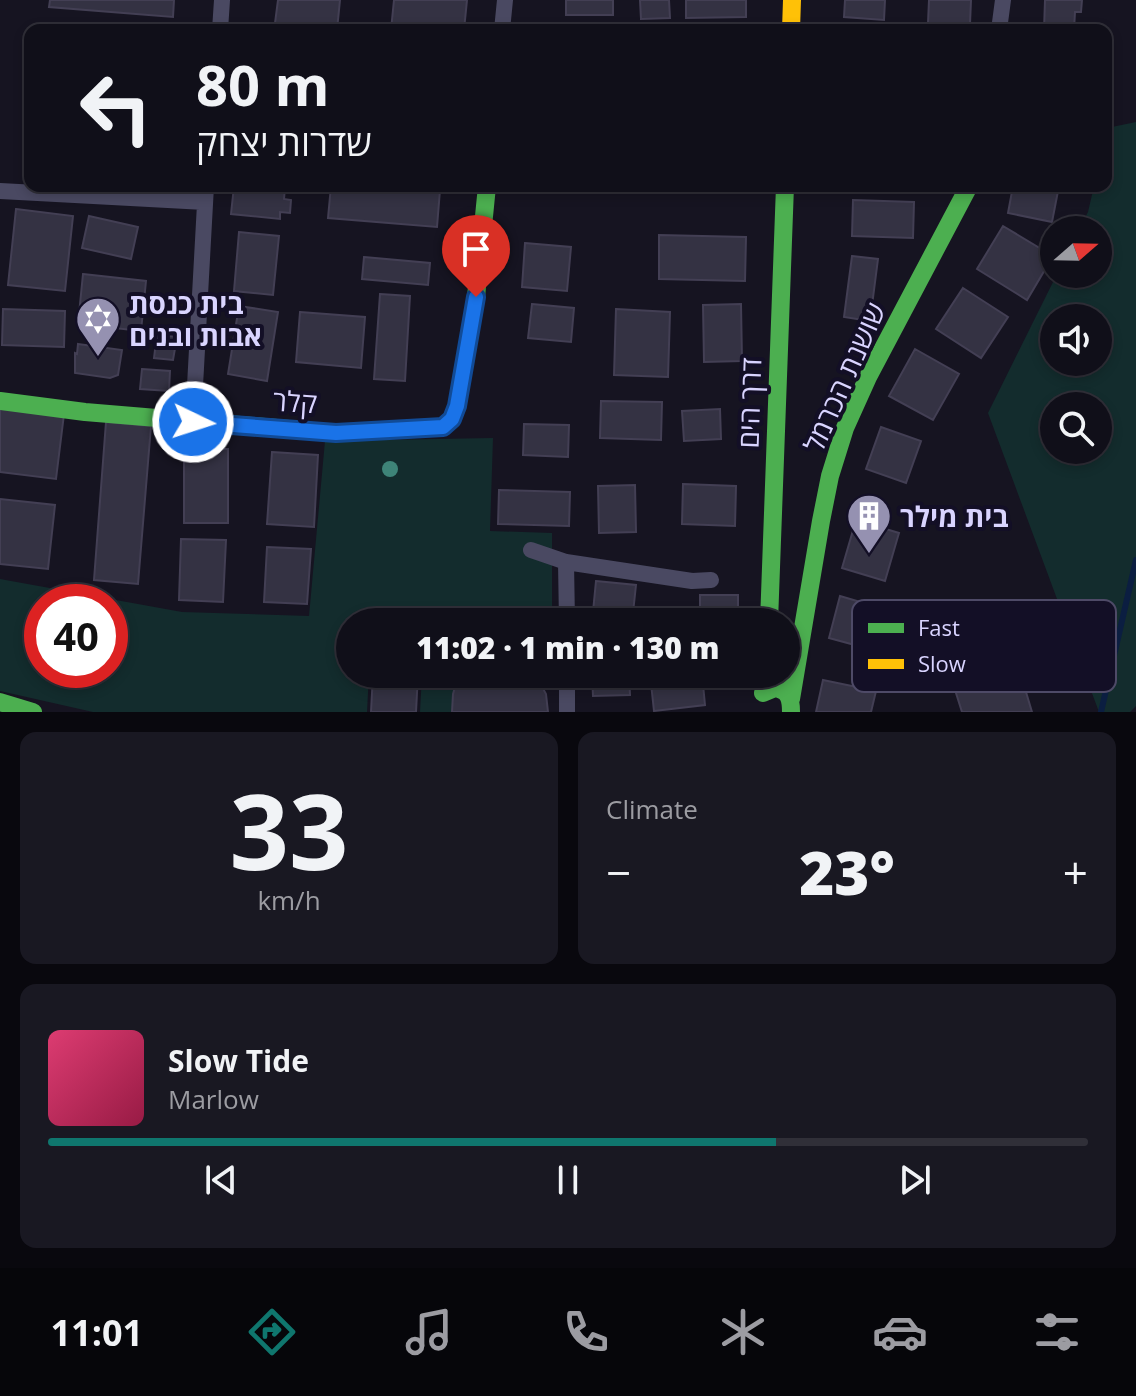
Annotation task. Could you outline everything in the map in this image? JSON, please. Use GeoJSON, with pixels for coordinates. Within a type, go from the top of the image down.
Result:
{"type":"FeatureCollection","features":[{"type":"Feature","properties":{"kind":"street"},"geometry":{"type":"LineString","coordinates":[[220,24],[222,0]]}},
{"type":"Feature","properties":{"kind":"street"},"geometry":{"type":"LineString","coordinates":[[503,24],[505,0]]}},
{"type":"Feature","properties":{"kind":"street"},"geometry":{"type":"LineString","coordinates":[[791,24],[792,0]]}},
{"type":"Feature","properties":{"kind":"street"},"geometry":{"type":"LineString","coordinates":[[1000,24],[1003,0]]}},
{"type":"Feature","properties":{"kind":"street"},"geometry":{"type":"LineString","coordinates":[[0,191],[24,191]]}},
{"type":"Feature","properties":{"kind":"street"},"geometry":{"type":"LineString","coordinates":[[69,192],[206,194],[193,422]]}},
{"type":"Feature","properties":{"kind":"street","name":"קלר"},"geometry":{"type":"LineString","coordinates":[[0,401],[193,422],[336,433],[443,427],[452,419],[457,406],[476,297],[486,192]]}},
{"type":"Feature","properties":{"kind":"street","name":"דרך הים"},"geometry":{"type":"LineString","coordinates":[[770,608],[785,192]]}},
{"type":"Feature","properties":{"kind":"street","name":"שושנת הכרמל"},"geometry":{"type":"LineString","coordinates":[[759,712],[758,703],[777,690],[830,476],[845,428],[868,377],[966,192]]}},
{"type":"Feature","properties":{"kind":"street"},"geometry":{"type":"LineString","coordinates":[[531,550],[566,562],[692,581],[711,580]]}},
{"type":"Feature","properties":{"kind":"street"},"geometry":{"type":"LineString","coordinates":[[566,562],[567,608]]}},
{"type":"Feature","properties":{"kind":"street"},"geometry":{"type":"LineString","coordinates":[[567,688],[567,712]]}},
{"type":"Feature","properties":{"kind":"street"},"geometry":{"type":"LineString","coordinates":[[0,702],[33,712]]}},
{"type":"Feature","properties":{"kind":"green space"},"geometry":{"type":"Polygon","coordinates":[[[1136,122],[1136,706],[1130,712],[1099,712],[1092,692],[1116,692],[1116,600],[1057,600],[988,413],[1040,308],[1040,376],[1112,376],[1112,304],[1042,304],[1050,288],[1112,288],[1112,216],[1086,216],[1093,192],[1112,192],[1112,127],[1136,122]]]}},
{"type":"Feature","properties":{"kind":"green space"},"geometry":{"type":"Polygon","coordinates":[[[493,438],[490,531],[552,533],[552,608],[336,608],[336,688],[368,688],[367,712],[93,712],[0,691],[0,579],[28,584],[24,584],[24,688],[128,688],[128,602],[182,612],[309,616],[325,441],[493,438]]]}},
{"type":"Feature","properties":{"kind":"green space"},"geometry":{"type":"Polygon","coordinates":[[[421,688],[456,688],[452,712],[420,712],[421,688]]]}},
{"type":"Feature","properties":{"kind":"building"},"geometry":{"type":"Polygon","coordinates":[[[50,0],[174,0],[173,17],[49,7],[50,0]]]}},
{"type":"Feature","properties":{"kind":"building"},"geometry":{"type":"Polygon","coordinates":[[[278,0],[340,0],[338,24],[275,23],[278,0]]]}},
{"type":"Feature","properties":{"kind":"building"},"geometry":{"type":"Polygon","coordinates":[[[394,0],[467,0],[465,24],[392,24],[394,0]]]}},
{"type":"Feature","properties":{"kind":"building"},"geometry":{"type":"Polygon","coordinates":[[[566,0],[613,0],[613,15],[566,15],[566,0]]]}},
{"type":"Feature","properties":{"kind":"building"},"geometry":{"type":"Polygon","coordinates":[[[640,0],[669,0],[670,18],[641,19],[640,0]]]}},
{"type":"Feature","properties":{"kind":"building"},"geometry":{"type":"Polygon","coordinates":[[[686,0],[746,0],[746,17],[686,18],[686,0]]]}},
{"type":"Feature","properties":{"kind":"building"},"geometry":{"type":"Polygon","coordinates":[[[845,0],[885,0],[884,20],[844,17],[845,0]]]}},
{"type":"Feature","properties":{"kind":"building"},"geometry":{"type":"Polygon","coordinates":[[[929,0],[971,0],[970,24],[928,23],[929,0]]]}},
{"type":"Feature","properties":{"kind":"building"},"geometry":{"type":"Polygon","coordinates":[[[1045,0],[1082,0],[1081,12],[1075,12],[1074,24],[1044,24],[1045,0]]]}},
{"type":"Feature","properties":{"kind":"building"},"geometry":{"type":"Polygon","coordinates":[[[233,192],[285,192],[284,199],[291,200],[290,213],[280,212],[280,219],[231,214],[233,192]]]}},
{"type":"Feature","properties":{"kind":"building"},"geometry":{"type":"Polygon","coordinates":[[[330,192],[440,192],[437,227],[328,218],[330,192]]]}},
{"type":"Feature","properties":{"kind":"building"},"geometry":{"type":"Polygon","coordinates":[[[1012,192],[1058,192],[1053,216],[1040,216],[1040,220],[1008,213],[1012,192]]]}},
{"type":"Feature","properties":{"kind":"building"},"geometry":{"type":"Polygon","coordinates":[[[853,200],[914,202],[913,238],[852,236],[853,200]]]}},
{"type":"Feature","properties":{"kind":"building"},"geometry":{"type":"Polygon","coordinates":[[[16,209],[73,216],[65,291],[8,285],[16,209]]]}},
{"type":"Feature","properties":{"kind":"building"},"geometry":{"type":"Polygon","coordinates":[[[89,216],[138,227],[131,259],[82,248],[89,216]]]}},
{"type":"Feature","properties":{"kind":"building"},"geometry":{"type":"Polygon","coordinates":[[[1003,226],[1040,248],[1040,278],[1027,300],[977,269],[1003,226]]]}},
{"type":"Feature","properties":{"kind":"building"},"geometry":{"type":"Polygon","coordinates":[[[239,232],[279,236],[273,295],[234,291],[239,232]]]}},
{"type":"Feature","properties":{"kind":"building"},"geometry":{"type":"Polygon","coordinates":[[[659,235],[746,237],[745,281],[659,279],[659,235]]]}},
{"type":"Feature","properties":{"kind":"building"},"geometry":{"type":"Polygon","coordinates":[[[525,243],[571,247],[567,291],[522,287],[525,243]]]}},
{"type":"Feature","properties":{"kind":"building"},"geometry":{"type":"Polygon","coordinates":[[[852,256],[878,259],[870,321],[844,317],[852,256]]]}},
{"type":"Feature","properties":{"kind":"building"},"geometry":{"type":"Polygon","coordinates":[[[364,257],[430,263],[428,285],[362,279],[364,257]]]}},
{"type":"Feature","properties":{"kind":"building"},"geometry":{"type":"Polygon","coordinates":[[[83,274],[146,281],[141,331],[78,324],[83,274]]]}},
{"type":"Feature","properties":{"kind":"building"},"geometry":{"type":"Polygon","coordinates":[[[963,288],[1008,317],[981,358],[936,329],[963,288]]]}},
{"type":"Feature","properties":{"kind":"building"},"geometry":{"type":"Polygon","coordinates":[[[380,294],[410,296],[405,381],[374,379],[380,294]]]}},
{"type":"Feature","properties":{"kind":"building"},"geometry":{"type":"Polygon","coordinates":[[[532,304],[574,308],[571,342],[528,338],[532,304]]]}},
{"type":"Feature","properties":{"kind":"building"},"geometry":{"type":"Polygon","coordinates":[[[741,304],[742,361],[704,362],[703,305],[741,304]]]}},
{"type":"Feature","properties":{"kind":"building"},"geometry":{"type":"Polygon","coordinates":[[[239,306],[278,312],[267,381],[228,374],[239,306]]]}},
{"type":"Feature","properties":{"kind":"building"},"geometry":{"type":"Polygon","coordinates":[[[3,309],[65,311],[64,347],[2,345],[3,309]]]}},
{"type":"Feature","properties":{"kind":"building"},"geometry":{"type":"Polygon","coordinates":[[[616,309],[670,312],[668,377],[614,375],[616,309]]]}},
{"type":"Feature","properties":{"kind":"building"},"geometry":{"type":"Polygon","coordinates":[[[300,312],[365,317],[361,368],[296,362],[300,312]]]}},
{"type":"Feature","properties":{"kind":"building"},"geometry":{"type":"Polygon","coordinates":[[[157,334],[177,337],[173,360],[154,358],[157,334]]]}},
{"type":"Feature","properties":{"kind":"building","name":"בית כנסת אבות ובנים"},"geometry":{"type":"Polygon","coordinates":[[[78,344],[122,350],[118,375],[110,378],[75,373],[78,344]]]}},
{"type":"Feature","properties":{"kind":"building"},"geometry":{"type":"Polygon","coordinates":[[[915,349],[959,374],[933,420],[889,396],[915,349]]]}},
{"type":"Feature","properties":{"kind":"building"},"geometry":{"type":"Polygon","coordinates":[[[142,369],[170,371],[169,391],[140,389],[142,369]]]}},
{"type":"Feature","properties":{"kind":"building"},"geometry":{"type":"Polygon","coordinates":[[[601,401],[662,402],[661,440],[600,438],[601,401]]]}},
{"type":"Feature","properties":{"kind":"building"},"geometry":{"type":"Polygon","coordinates":[[[0,406],[64,414],[56,479],[0,472],[0,406]]]}},
{"type":"Feature","properties":{"kind":"building"},"geometry":{"type":"Polygon","coordinates":[[[720,409],[721,439],[684,441],[682,411],[720,409]]]}},
{"type":"Feature","properties":{"kind":"building"},"geometry":{"type":"Polygon","coordinates":[[[106,422],[151,426],[138,584],[94,580],[106,422]]]}},
{"type":"Feature","properties":{"kind":"building"},"geometry":{"type":"Polygon","coordinates":[[[524,424],[569,425],[568,457],[523,455],[524,424]]]}},
{"type":"Feature","properties":{"kind":"building"},"geometry":{"type":"Polygon","coordinates":[[[881,427],[921,441],[906,483],[866,469],[881,427]]]}},
{"type":"Feature","properties":{"kind":"building"},"geometry":{"type":"Polygon","coordinates":[[[184,449],[228,449],[228,523],[184,523],[184,449]]]}},
{"type":"Feature","properties":{"kind":"building"},"geometry":{"type":"Polygon","coordinates":[[[272,452],[318,455],[314,527],[267,524],[272,452]]]}},
{"type":"Feature","properties":{"kind":"building"},"geometry":{"type":"Polygon","coordinates":[[[683,484],[736,486],[735,526],[682,524],[683,484]]]}},
{"type":"Feature","properties":{"kind":"building"},"geometry":{"type":"Polygon","coordinates":[[[635,485],[636,532],[599,533],[598,486],[635,485]]]}},
{"type":"Feature","properties":{"kind":"building"},"geometry":{"type":"Polygon","coordinates":[[[499,490],[570,492],[569,526],[498,524],[499,490]]]}},
{"type":"Feature","properties":{"kind":"building"},"geometry":{"type":"Polygon","coordinates":[[[0,499],[55,505],[48,569],[0,564],[0,499]]]}},
{"type":"Feature","properties":{"kind":"building","name":"בית מילר"},"geometry":{"type":"Polygon","coordinates":[[[856,520],[899,533],[885,581],[842,568],[856,520]]]}},
{"type":"Feature","properties":{"kind":"building"},"geometry":{"type":"Polygon","coordinates":[[[181,539],[226,540],[223,602],[179,600],[181,539]]]}},
{"type":"Feature","properties":{"kind":"building"},"geometry":{"type":"Polygon","coordinates":[[[267,547],[311,549],[307,604],[264,602],[267,547]]]}},
{"type":"Feature","properties":{"kind":"building"},"geometry":{"type":"Polygon","coordinates":[[[596,581],[636,585],[634,608],[593,608],[596,581]]]}},
{"type":"Feature","properties":{"kind":"building"},"geometry":{"type":"Polygon","coordinates":[[[700,595],[738,595],[738,608],[700,608],[700,595]]]}},
{"type":"Feature","properties":{"kind":"building"},"geometry":{"type":"Polygon","coordinates":[[[840,596],[854,600],[852,644],[829,638],[840,596]]]}},
{"type":"Feature","properties":{"kind":"building"},"geometry":{"type":"Polygon","coordinates":[[[823,680],[852,686],[852,692],[876,692],[871,712],[816,712],[823,680]]]}},
{"type":"Feature","properties":{"kind":"building"},"geometry":{"type":"Polygon","coordinates":[[[372,688],[417,688],[416,712],[371,712],[372,688]]]}},
{"type":"Feature","properties":{"kind":"building"},"geometry":{"type":"Polygon","coordinates":[[[455,688],[543,688],[548,712],[452,712],[455,688]]]}},
{"type":"Feature","properties":{"kind":"building"},"geometry":{"type":"Polygon","coordinates":[[[593,688],[630,688],[630,695],[593,696],[593,688]]]}},
{"type":"Feature","properties":{"kind":"building"},"geometry":{"type":"Polygon","coordinates":[[[652,688],[703,688],[705,705],[654,711],[652,688]]]}},
{"type":"Feature","properties":{"kind":"building"},"geometry":{"type":"Polygon","coordinates":[[[956,692],[1026,692],[1032,712],[962,712],[956,692]]]}},
{"type":"Feature","properties":{"kind":"waterway"},"geometry":{"type":"LineString","coordinates":[[1116,647],[1136,560]]}},
{"type":"Feature","properties":{"kind":"waterway"},"geometry":{"type":"LineString","coordinates":[[1101,712],[1106,692]]}},
{"type":"Feature","properties":{"kind":"traffic: fast"},"geometry":{"type":"LineString","coordinates":[[0,401],[85,412],[336,433],[443,427],[452,419],[457,406],[476,297],[486,192]]}},
{"type":"Feature","properties":{"kind":"traffic: fast"},"geometry":{"type":"LineString","coordinates":[[770,608],[785,192]]}},
{"type":"Feature","properties":{"kind":"traffic: fast"},"geometry":{"type":"LineString","coordinates":[[791,699],[821,521],[830,476],[845,428],[868,377],[966,192]]}},
{"type":"Feature","properties":{"kind":"traffic: fast"},"geometry":{"type":"LineString","coordinates":[[763,693],[775,688],[786,693],[791,712]]}},
{"type":"Feature","properties":{"kind":"traffic: fast"},"geometry":{"type":"LineString","coordinates":[[0,702],[33,712]]}},
{"type":"Feature","properties":{"kind":"traffic: slow"},"geometry":{"type":"LineString","coordinates":[[791,24],[792,0]]}},
{"type":"Feature","properties":{"kind":"place","name":"בית כנסת אבות ובנים"},"geometry":{"type":"Point","coordinates":[98,358]}},
{"type":"Feature","properties":{"kind":"place","name":"בית מילר"},"geometry":{"type":"Point","coordinates":[869,555]}},
{"type":"Feature","properties":{"kind":"route"},"geometry":{"type":"LineString","coordinates":[[193,422],[336,433],[443,427],[452,419],[457,406],[476,297]]}}]}
